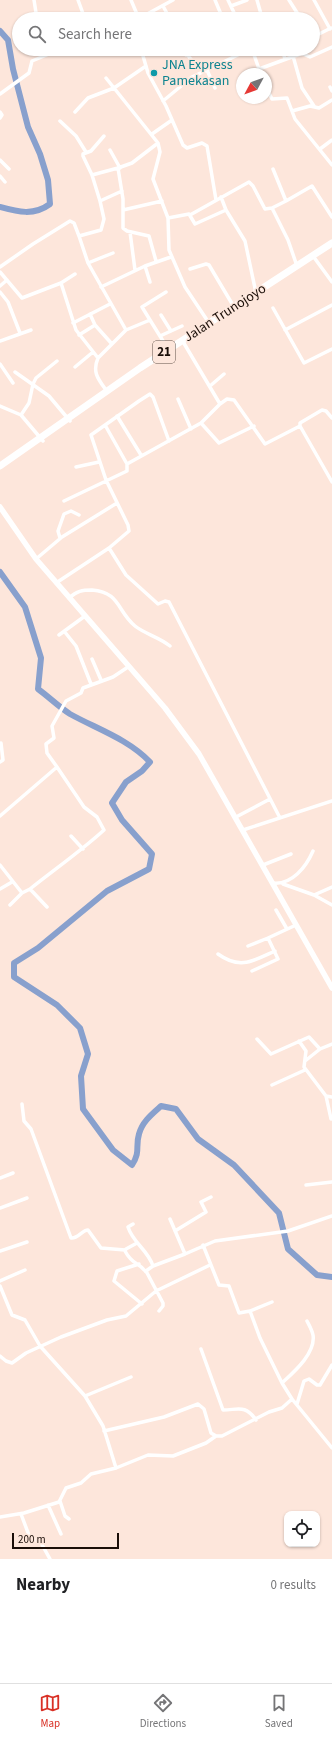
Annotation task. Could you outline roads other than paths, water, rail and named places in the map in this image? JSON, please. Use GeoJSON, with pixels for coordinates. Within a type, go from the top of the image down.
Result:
{"type":"FeatureCollection","features":[{"type":"Feature","properties":{"kind":"highway","name":"Jalan Trunojoyo"},"geometry":{"type":"LineString","coordinates":[[69,419],[106,390],[168,349],[183,342],[209,322],[297,266],[316,260],[332,243]]}},
{"type":"Feature","properties":{"kind":"highway","name":"Jalan Trunojoyo"},"geometry":{"type":"LineString","coordinates":[[1,467],[183,342],[332,249]]}},
{"type":"Feature","properties":{"kind":"main road"},"geometry":{"type":"LineString","coordinates":[[0,507],[36,559],[165,708],[205,762],[331,986]]}},
{"type":"Feature","properties":{"kind":"street"},"geometry":{"type":"LineString","coordinates":[[34,0],[37,12]]}},
{"type":"Feature","properties":{"kind":"street"},"geometry":{"type":"LineString","coordinates":[[78,0],[82,12]]}},
{"type":"Feature","properties":{"kind":"street"},"geometry":{"type":"LineString","coordinates":[[131,0],[135,12]]}},
{"type":"Feature","properties":{"kind":"street"},"geometry":{"type":"LineString","coordinates":[[151,12],[173,0]]}},
{"type":"Feature","properties":{"kind":"street"},"geometry":{"type":"LineString","coordinates":[[215,0],[220,12]]}},
{"type":"Feature","properties":{"kind":"street"},"geometry":{"type":"LineString","coordinates":[[228,0],[234,12]]}},
{"type":"Feature","properties":{"kind":"street"},"geometry":{"type":"LineString","coordinates":[[231,6],[247,0]]}},
{"type":"Feature","properties":{"kind":"street"},"geometry":{"type":"LineString","coordinates":[[257,0],[260,12]]}},
{"type":"Feature","properties":{"kind":"street"},"geometry":{"type":"LineString","coordinates":[[289,0],[297,12]]}},
{"type":"Feature","properties":{"kind":"street"},"geometry":{"type":"LineString","coordinates":[[314,0],[331,28],[320,34]]}},
{"type":"Feature","properties":{"kind":"street"},"geometry":{"type":"LineString","coordinates":[[163,6],[166,12]]}},
{"type":"Feature","properties":{"kind":"street"},"geometry":{"type":"LineString","coordinates":[[320,52],[332,47]]}},
{"type":"Feature","properties":{"kind":"street"},"geometry":{"type":"LineString","coordinates":[[0,94],[29,73],[32,61],[44,56]]}},
{"type":"Feature","properties":{"kind":"street"},"geometry":{"type":"LineString","coordinates":[[143,56],[152,81],[185,148],[202,143],[207,146],[216,200]]}},
{"type":"Feature","properties":{"kind":"street"},"geometry":{"type":"LineString","coordinates":[[187,56],[193,62]]}},
{"type":"Feature","properties":{"kind":"street"},"geometry":{"type":"LineString","coordinates":[[163,101],[191,78],[238,56]]}},
{"type":"Feature","properties":{"kind":"street"},"geometry":{"type":"LineString","coordinates":[[254,56],[259,68],[293,56],[302,88],[314,106]]}},
{"type":"Feature","properties":{"kind":"street"},"geometry":{"type":"LineString","coordinates":[[75,112],[88,98],[114,88],[146,66]]}},
{"type":"Feature","properties":{"kind":"street"},"geometry":{"type":"LineString","coordinates":[[207,70],[215,88]]}},
{"type":"Feature","properties":{"kind":"street"},"geometry":{"type":"LineString","coordinates":[[106,78],[128,108],[152,134],[158,143],[160,152],[153,179],[168,218],[168,244],[171,257],[185,287],[209,322]]}},
{"type":"Feature","properties":{"kind":"street"},"geometry":{"type":"LineString","coordinates":[[272,100],[287,98],[298,123],[332,165]]}},
{"type":"Feature","properties":{"kind":"street"},"geometry":{"type":"LineString","coordinates":[[292,111],[314,106],[319,108],[332,100]]}},
{"type":"Feature","properties":{"kind":"street"},"geometry":{"type":"LineString","coordinates":[[0,112],[2,115],[0,118]]}},
{"type":"Feature","properties":{"kind":"street"},"geometry":{"type":"LineString","coordinates":[[152,134],[172,120]]}},
{"type":"Feature","properties":{"kind":"street"},"geometry":{"type":"LineString","coordinates":[[60,121],[76,136],[86,152]]}},
{"type":"Feature","properties":{"kind":"street"},"geometry":{"type":"LineString","coordinates":[[79,236],[102,229],[104,219],[100,201],[92,175],[83,156],[86,152],[91,151],[104,136]]}},
{"type":"Feature","properties":{"kind":"street"},"geometry":{"type":"LineString","coordinates":[[320,149],[332,140]]}},
{"type":"Feature","properties":{"kind":"street"},"geometry":{"type":"LineString","coordinates":[[92,175],[132,163],[158,143]]}},
{"type":"Feature","properties":{"kind":"street"},"geometry":{"type":"LineString","coordinates":[[110,150],[119,168],[122,191],[123,228],[130,232],[149,236],[156,261]]}},
{"type":"Feature","properties":{"kind":"street"},"geometry":{"type":"LineString","coordinates":[[0,160],[10,169]]}},
{"type":"Feature","properties":{"kind":"street"},"geometry":{"type":"LineString","coordinates":[[273,169],[286,202]]}},
{"type":"Feature","properties":{"kind":"street"},"geometry":{"type":"LineString","coordinates":[[0,176],[5,182]]}},
{"type":"Feature","properties":{"kind":"street"},"geometry":{"type":"LineString","coordinates":[[168,218],[188,214],[190,215],[249,182],[253,186],[265,209],[272,208],[286,202],[312,186],[332,217]]}},
{"type":"Feature","properties":{"kind":"street"},"geometry":{"type":"LineString","coordinates":[[100,201],[122,191]]}},
{"type":"Feature","properties":{"kind":"street"},"geometry":{"type":"LineString","coordinates":[[221,197],[226,210],[245,241],[256,293]]}},
{"type":"Feature","properties":{"kind":"street"},"geometry":{"type":"LineString","coordinates":[[123,210],[162,201]]}},
{"type":"Feature","properties":{"kind":"street"},"geometry":{"type":"LineString","coordinates":[[272,208],[288,240],[297,266]]}},
{"type":"Feature","properties":{"kind":"street"},"geometry":{"type":"LineString","coordinates":[[190,215],[195,224],[226,210]]}},
{"type":"Feature","properties":{"kind":"street"},"geometry":{"type":"LineString","coordinates":[[0,268],[33,244],[70,221],[74,223],[88,263],[126,330]]}},
{"type":"Feature","properties":{"kind":"street"},"geometry":{"type":"LineString","coordinates":[[130,232],[135,270]]}},
{"type":"Feature","properties":{"kind":"street"},"geometry":{"type":"LineString","coordinates":[[88,263],[113,253]]}},
{"type":"Feature","properties":{"kind":"street"},"geometry":{"type":"LineString","coordinates":[[101,287],[156,261],[171,257]]}},
{"type":"Feature","properties":{"kind":"street"},"geometry":{"type":"LineString","coordinates":[[316,260],[332,282]]}},
{"type":"Feature","properties":{"kind":"street"},"geometry":{"type":"LineString","coordinates":[[190,270],[207,264],[209,265],[234,306]]}},
{"type":"Feature","properties":{"kind":"street"},"geometry":{"type":"LineString","coordinates":[[145,266],[150,282]]}},
{"type":"Feature","properties":{"kind":"street"},"geometry":{"type":"LineString","coordinates":[[0,272],[22,298],[61,283],[75,274]]}},
{"type":"Feature","properties":{"kind":"street"},"geometry":{"type":"LineString","coordinates":[[0,286],[6,280]]}},
{"type":"Feature","properties":{"kind":"street"},"geometry":{"type":"LineString","coordinates":[[61,283],[73,323],[79,335],[98,358]]}},
{"type":"Feature","properties":{"kind":"street"},"geometry":{"type":"LineString","coordinates":[[0,292],[8,302],[20,333]]}},
{"type":"Feature","properties":{"kind":"street"},"geometry":{"type":"LineString","coordinates":[[166,292],[142,307],[168,349]]}},
{"type":"Feature","properties":{"kind":"street"},"geometry":{"type":"LineString","coordinates":[[73,323],[110,304]]}},
{"type":"Feature","properties":{"kind":"street"},"geometry":{"type":"LineString","coordinates":[[285,330],[331,307]]}},
{"type":"Feature","properties":{"kind":"street"},"geometry":{"type":"LineString","coordinates":[[273,308],[304,363],[332,350]]}},
{"type":"Feature","properties":{"kind":"street"},"geometry":{"type":"LineString","coordinates":[[90,314],[95,325],[112,344]]}},
{"type":"Feature","properties":{"kind":"street"},"geometry":{"type":"LineString","coordinates":[[161,315],[171,331]]}},
{"type":"Feature","properties":{"kind":"street"},"geometry":{"type":"LineString","coordinates":[[106,390],[95,372],[98,358],[126,330],[150,320]]}},
{"type":"Feature","properties":{"kind":"street"},"geometry":{"type":"LineString","coordinates":[[79,335],[95,325]]}},
{"type":"Feature","properties":{"kind":"street"},"geometry":{"type":"LineString","coordinates":[[160,336],[182,326]]}},
{"type":"Feature","properties":{"kind":"street"},"geometry":{"type":"LineString","coordinates":[[0,341],[31,330]]}},
{"type":"Feature","properties":{"kind":"street"},"geometry":{"type":"LineString","coordinates":[[183,342],[220,404]]}},
{"type":"Feature","properties":{"kind":"street"},"geometry":{"type":"LineString","coordinates":[[75,367],[92,352]]}},
{"type":"Feature","properties":{"kind":"street"},"geometry":{"type":"LineString","coordinates":[[21,415],[29,403],[34,382],[40,373],[57,361]]}},
{"type":"Feature","properties":{"kind":"street"},"geometry":{"type":"LineString","coordinates":[[0,364],[13,383]]}},
{"type":"Feature","properties":{"kind":"street"},"geometry":{"type":"LineString","coordinates":[[15,372],[49,396],[69,419]]}},
{"type":"Feature","properties":{"kind":"street"},"geometry":{"type":"LineString","coordinates":[[210,386],[224,374]]}},
{"type":"Feature","properties":{"kind":"street"},"geometry":{"type":"LineString","coordinates":[[56,583],[108,548],[129,531],[129,526],[106,480],[91,435],[138,401],[151,394],[169,441]]}},
{"type":"Feature","properties":{"kind":"street"},"geometry":{"type":"LineString","coordinates":[[178,399],[191,429]]}},
{"type":"Feature","properties":{"kind":"street"},"geometry":{"type":"LineString","coordinates":[[127,464],[201,423],[227,399],[233,399],[267,444],[300,426],[300,422],[322,410],[326,411],[332,418]]}},
{"type":"Feature","properties":{"kind":"street"},"geometry":{"type":"LineString","coordinates":[[0,406],[21,415],[41,439]]}},
{"type":"Feature","properties":{"kind":"street"},"geometry":{"type":"LineString","coordinates":[[117,416],[141,455]]}},
{"type":"Feature","properties":{"kind":"street"},"geometry":{"type":"LineString","coordinates":[[201,423],[219,443],[254,426]]}},
{"type":"Feature","properties":{"kind":"street"},"geometry":{"type":"LineString","coordinates":[[64,500],[106,480],[125,473],[127,464],[105,425]]}},
{"type":"Feature","properties":{"kind":"street"},"geometry":{"type":"LineString","coordinates":[[300,426],[332,482]]}},
{"type":"Feature","properties":{"kind":"street"},"geometry":{"type":"LineString","coordinates":[[76,467],[99,462]]}},
{"type":"Feature","properties":{"kind":"street"},"geometry":{"type":"LineString","coordinates":[[36,559],[60,538],[117,503]]}},
{"type":"Feature","properties":{"kind":"street"},"geometry":{"type":"LineString","coordinates":[[60,538],[58,531],[64,514],[71,511],[79,515]]}},
{"type":"Feature","properties":{"kind":"street"},"geometry":{"type":"LineString","coordinates":[[108,548],[130,578],[158,604],[165,601],[168,602],[280,818]]}},
{"type":"Feature","properties":{"kind":"street"},"geometry":{"type":"LineString","coordinates":[[69,598],[82,590],[98,591],[108,594],[114,598],[134,625],[170,646]]}},
{"type":"Feature","properties":{"kind":"street"},"geometry":{"type":"LineString","coordinates":[[59,635],[85,616]]}},
{"type":"Feature","properties":{"kind":"street"},"geometry":{"type":"LineString","coordinates":[[64,631],[76,646],[91,684]]}},
{"type":"Feature","properties":{"kind":"street"},"geometry":{"type":"LineString","coordinates":[[92,659],[101,680]]}},
{"type":"Feature","properties":{"kind":"street"},"geometry":{"type":"LineString","coordinates":[[10,905],[22,893],[30,889],[83,849],[94,837],[104,831],[104,828],[97,817],[84,807],[47,753],[45,747],[46,744],[54,737],[52,726],[66,701],[81,693],[83,688],[101,680],[113,677],[128,667]]}},
{"type":"Feature","properties":{"kind":"street"},"geometry":{"type":"LineString","coordinates":[[0,762],[3,760],[1,743]]}},
{"type":"Feature","properties":{"kind":"street"},"geometry":{"type":"LineString","coordinates":[[0,816],[57,767]]}},
{"type":"Feature","properties":{"kind":"street"},"geometry":{"type":"LineString","coordinates":[[236,817],[270,799]]}},
{"type":"Feature","properties":{"kind":"street"},"geometry":{"type":"LineString","coordinates":[[243,830],[332,801]]}},
{"type":"Feature","properties":{"kind":"street"},"geometry":{"type":"LineString","coordinates":[[71,836],[83,849]]}},
{"type":"Feature","properties":{"kind":"street"},"geometry":{"type":"LineString","coordinates":[[283,884],[306,866],[313,850]]}},
{"type":"Feature","properties":{"kind":"street"},"geometry":{"type":"LineString","coordinates":[[263,865],[290,854]]}},
{"type":"Feature","properties":{"kind":"street"},"geometry":{"type":"LineString","coordinates":[[0,865],[22,893]]}},
{"type":"Feature","properties":{"kind":"street"},"geometry":{"type":"LineString","coordinates":[[0,889],[12,882]]}},
{"type":"Feature","properties":{"kind":"street"},"geometry":{"type":"LineString","coordinates":[[273,884],[283,884],[314,895],[332,905]]}},
{"type":"Feature","properties":{"kind":"street"},"geometry":{"type":"LineString","coordinates":[[314,895],[332,887]]}},
{"type":"Feature","properties":{"kind":"street"},"geometry":{"type":"LineString","coordinates":[[30,889],[47,907]]}},
{"type":"Feature","properties":{"kind":"street"},"geometry":{"type":"LineString","coordinates":[[276,910],[287,929]]}},
{"type":"Feature","properties":{"kind":"street"},"geometry":{"type":"LineString","coordinates":[[248,946],[296,925]]}},
{"type":"Feature","properties":{"kind":"street"},"geometry":{"type":"LineString","coordinates":[[252,970],[277,959],[275,951],[268,938]]}},
{"type":"Feature","properties":{"kind":"street"},"geometry":{"type":"LineString","coordinates":[[218,954],[233,962],[246,963],[275,951]]}},
{"type":"Feature","properties":{"kind":"street"},"geometry":{"type":"LineString","coordinates":[[257,1039],[269,1053],[273,1054],[309,1037],[320,1049]]}},
{"type":"Feature","properties":{"kind":"street"},"geometry":{"type":"LineString","coordinates":[[299,1041],[306,1051],[304,1061],[306,1070],[326,1096],[331,1119]]}},
{"type":"Feature","properties":{"kind":"street"},"geometry":{"type":"LineString","coordinates":[[304,1061],[320,1049],[332,1044]]}},
{"type":"Feature","properties":{"kind":"street"},"geometry":{"type":"LineString","coordinates":[[272,1085],[306,1070]]}},
{"type":"Feature","properties":{"kind":"street"},"geometry":{"type":"LineString","coordinates":[[326,1096],[332,1097]]}},
{"type":"Feature","properties":{"kind":"street"},"geometry":{"type":"LineString","coordinates":[[22,1104],[24,1121],[31,1128],[71,1238],[74,1238],[88,1230],[101,1248],[125,1250],[137,1243]]}},
{"type":"Feature","properties":{"kind":"street"},"geometry":{"type":"LineString","coordinates":[[0,1178],[13,1173]]}},
{"type":"Feature","properties":{"kind":"street"},"geometry":{"type":"LineString","coordinates":[[306,1184],[332,1182]]}},
{"type":"Feature","properties":{"kind":"street"},"geometry":{"type":"LineString","coordinates":[[175,1231],[206,1212],[201,1202],[211,1197]]}},
{"type":"Feature","properties":{"kind":"street"},"geometry":{"type":"LineString","coordinates":[[0,1208],[27,1198]]}},
{"type":"Feature","properties":{"kind":"street"},"geometry":{"type":"LineString","coordinates":[[146,1272],[153,1266],[185,1254],[203,1245],[220,1240],[288,1231],[332,1216]]}},
{"type":"Feature","properties":{"kind":"street"},"geometry":{"type":"LineString","coordinates":[[170,1219],[185,1254]]}},
{"type":"Feature","properties":{"kind":"street"},"geometry":{"type":"LineString","coordinates":[[133,1224],[128,1228],[137,1243],[146,1252],[153,1266]]}},
{"type":"Feature","properties":{"kind":"street"},"geometry":{"type":"LineString","coordinates":[[0,1251],[27,1242]]}},
{"type":"Feature","properties":{"kind":"street"},"geometry":{"type":"LineString","coordinates":[[203,1245],[220,1286],[229,1286],[238,1313],[250,1311],[272,1302]]}},
{"type":"Feature","properties":{"kind":"street"},"geometry":{"type":"LineString","coordinates":[[125,1250],[131,1262],[138,1264],[146,1272],[164,1305],[159,1311]]}},
{"type":"Feature","properties":{"kind":"street"},"geometry":{"type":"LineString","coordinates":[[138,1264],[117,1271],[114,1281],[142,1304]]}},
{"type":"Feature","properties":{"kind":"street"},"geometry":{"type":"LineString","coordinates":[[0,1356],[6,1361],[12,1362],[40,1346],[107,1320],[126,1316],[156,1291],[210,1265]]}},
{"type":"Feature","properties":{"kind":"street"},"geometry":{"type":"LineString","coordinates":[[0,1281],[25,1270]]}},
{"type":"Feature","properties":{"kind":"street"},"geometry":{"type":"LineString","coordinates":[[0,1286],[12,1315],[25,1320],[40,1346],[85,1396],[100,1421],[116,1468]]}},
{"type":"Feature","properties":{"kind":"street"},"geometry":{"type":"LineString","coordinates":[[250,1311],[260,1338],[282,1383],[292,1399],[332,1448]]}},
{"type":"Feature","properties":{"kind":"street"},"geometry":{"type":"LineString","coordinates":[[282,1383],[294,1372],[310,1353],[313,1336],[307,1321]]}},
{"type":"Feature","properties":{"kind":"street"},"geometry":{"type":"LineString","coordinates":[[201,1349],[210,1379],[223,1410],[240,1408],[246,1410],[256,1420]]}},
{"type":"Feature","properties":{"kind":"street"},"geometry":{"type":"LineString","coordinates":[[297,1404],[304,1381],[308,1379],[317,1385],[320,1385],[332,1365]]}},
{"type":"Feature","properties":{"kind":"street"},"geometry":{"type":"LineString","coordinates":[[85,1396],[131,1377]]}},
{"type":"Feature","properties":{"kind":"street"},"geometry":{"type":"LineString","coordinates":[[69,1519],[64,1514],[60,1501],[66,1488],[82,1482],[91,1474],[116,1468],[148,1455],[173,1456],[206,1444],[216,1436],[226,1434],[256,1420],[269,1412],[283,1407],[292,1399]]}},
{"type":"Feature","properties":{"kind":"street"},"geometry":{"type":"LineString","coordinates":[[104,1431],[164,1417],[198,1404],[203,1406],[210,1430],[216,1436]]}},
{"type":"Feature","properties":{"kind":"street"},"geometry":{"type":"LineString","coordinates":[[0,1516],[21,1514],[60,1501]]}},
{"type":"Feature","properties":{"kind":"street"},"geometry":{"type":"LineString","coordinates":[[48,1505],[61,1534]]}},
{"type":"Feature","properties":{"kind":"street"},"geometry":{"type":"LineString","coordinates":[[21,1514],[30,1538],[40,1541],[50,1559]]}},
{"type":"Feature","properties":{"kind":"waterway"},"geometry":{"type":"LineString","coordinates":[[0,31],[8,40],[13,69],[28,127],[40,154],[48,180],[50,204],[44,208],[32,212],[0,207]]}},
{"type":"Feature","properties":{"kind":"waterway"},"geometry":{"type":"LineString","coordinates":[[0,572],[25,607],[41,658],[38,689],[70,714],[112,735],[132,747],[150,762],[142,771],[126,782],[112,803],[122,820],[152,854],[149,869],[107,891],[38,948],[14,963],[14,977],[57,1005],[80,1028],[88,1054],[81,1076],[83,1109],[113,1150],[132,1165],[137,1152],[140,1130],[145,1122],[161,1106],[176,1109],[198,1139],[234,1165],[279,1213],[288,1249],[317,1275],[332,1277]]}},
{"type":"Feature","properties":{"kind":"place","name":"JNA Express Pamekasan"},"geometry":{"type":"Point","coordinates":[154,73]}}]}
